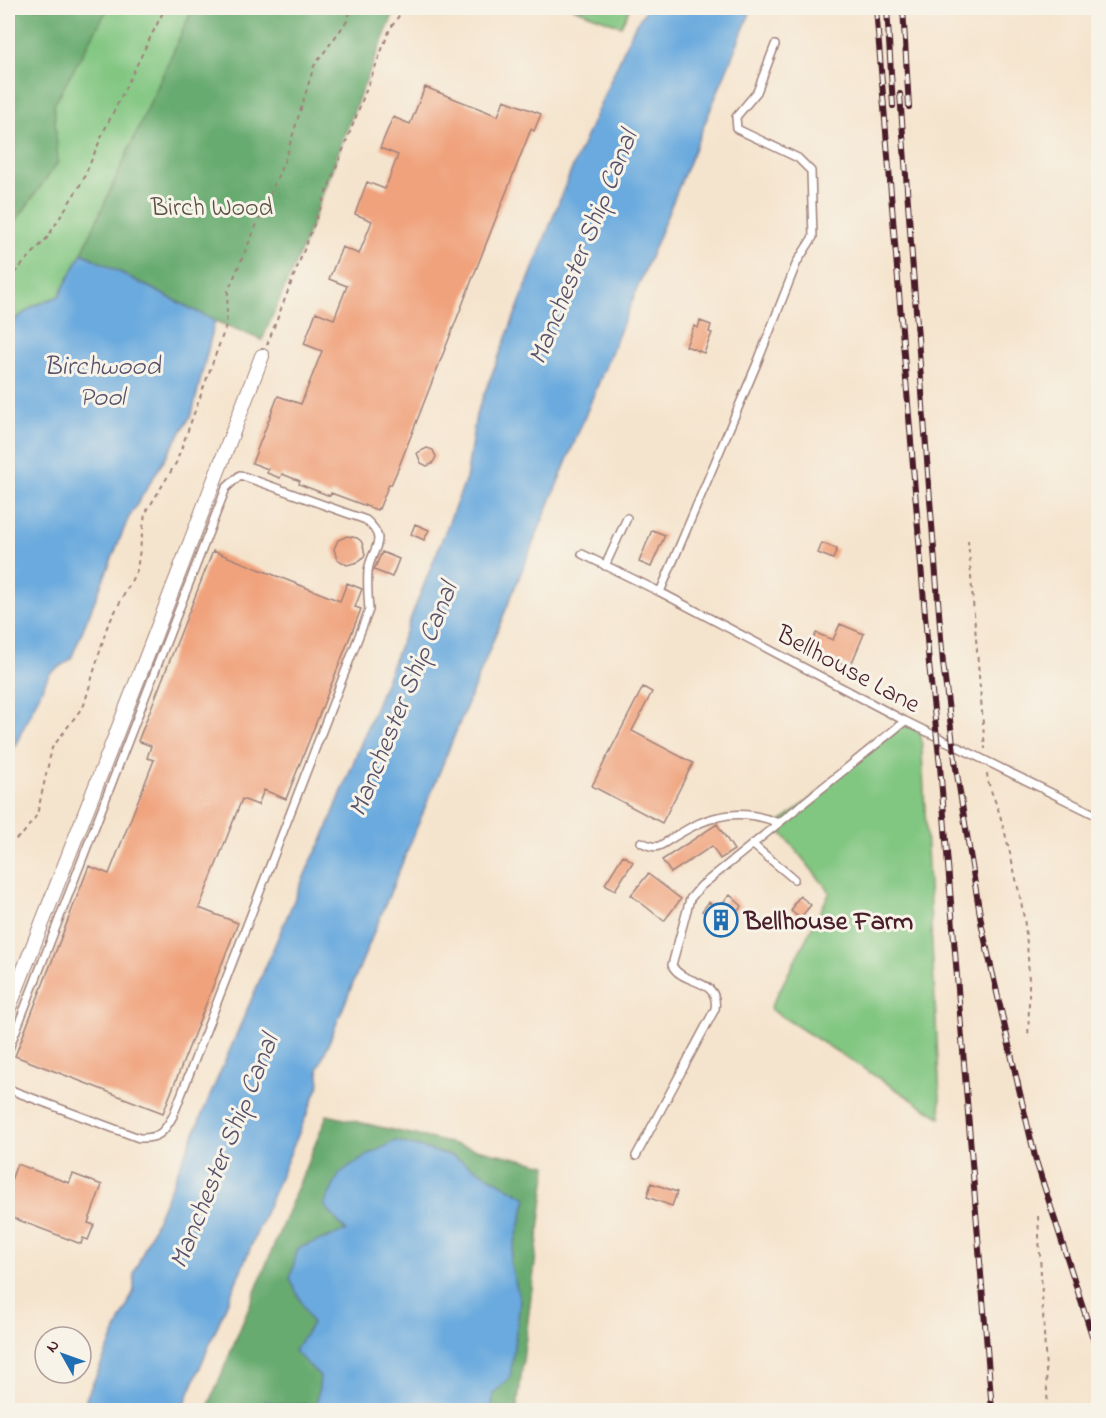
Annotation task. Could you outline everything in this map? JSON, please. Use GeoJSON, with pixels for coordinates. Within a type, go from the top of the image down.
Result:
{"type":"FeatureCollection","features":[{"type":"Feature","properties":{"kind":"street"},"geometry":{"type":"LineString","coordinates":[[8,1010],[262,356]]}},
{"type":"Feature","properties":{"kind":"lane"},"geometry":{"type":"LineString","coordinates":[[660,592],[758,361],[797,262],[813,237],[811,171],[798,158],[737,129],[736,117],[757,93],[775,45]]}},
{"type":"Feature","properties":{"kind":"lane"},"geometry":{"type":"LineString","coordinates":[[8,1051],[226,488],[240,475],[366,520],[374,527],[378,536],[368,570],[369,610],[167,1127],[159,1135],[139,1138],[8,1089]]}},
{"type":"Feature","properties":{"kind":"lane"},"geometry":{"type":"LineString","coordinates":[[605,566],[627,518]]}},
{"type":"Feature","properties":{"kind":"lane","name":"Bellhouse Lane"},"geometry":{"type":"LineString","coordinates":[[582,554],[660,592],[905,721],[1098,816]]}},
{"type":"Feature","properties":{"kind":"lane"},"geometry":{"type":"LineString","coordinates":[[636,1156],[715,1009],[717,1001],[714,993],[708,988],[680,974],[672,964],[690,899],[701,886],[905,721]]}},
{"type":"Feature","properties":{"kind":"lane"},"geometry":{"type":"LineString","coordinates":[[641,842],[658,847],[687,829],[721,816],[741,814],[770,819],[778,823]]}},
{"type":"Feature","properties":{"kind":"lane"},"geometry":{"type":"LineString","coordinates":[[752,844],[794,879]]}},
{"type":"Feature","properties":{"kind":"path"},"geometry":{"type":"LineString","coordinates":[[8,280],[47,238],[82,182],[104,130],[165,8]]}},
{"type":"Feature","properties":{"kind":"path"},"geometry":{"type":"LineString","coordinates":[[8,844],[22,835],[37,815],[52,748],[84,705],[107,627],[137,570],[145,514],[176,464],[226,326],[228,291],[286,157],[314,66],[347,21],[352,8]]}},
{"type":"Feature","properties":{"kind":"path"},"geometry":{"type":"LineString","coordinates":[[262,356],[390,29],[404,8]]}},
{"type":"Feature","properties":{"kind":"path"},"geometry":{"type":"LineString","coordinates":[[968,540],[988,781],[999,813],[1022,908],[1027,942],[1028,1038]]}},
{"type":"Feature","properties":{"kind":"path"},"geometry":{"type":"LineString","coordinates":[[1038,1216],[1048,1410]]}},
{"type":"Feature","properties":{"kind":"green space"},"geometry":{"type":"Polygon","coordinates":[[[8,8],[193,8],[82,253],[59,296],[34,306],[8,325],[8,8]]]}},
{"type":"Feature","properties":{"kind":"green space"},"geometry":{"type":"Polygon","coordinates":[[[8,8],[108,8],[54,105],[58,162],[16,221],[8,223],[8,8]]]}},
{"type":"Feature","properties":{"kind":"green space","name":"Birch Wood"},"geometry":{"type":"Polygon","coordinates":[[[193,8],[396,8],[360,95],[303,246],[262,340],[215,321],[82,253],[193,8]]]}},
{"type":"Feature","properties":{"kind":"green space"},"geometry":{"type":"Polygon","coordinates":[[[573,8],[629,8],[629,10],[621,26],[573,8]]]}},
{"type":"Feature","properties":{"kind":"green space"},"geometry":{"type":"Polygon","coordinates":[[[904,724],[921,733],[941,1118],[770,1009],[830,892],[776,826],[904,724]]]}},
{"type":"Feature","properties":{"kind":"green space"},"geometry":{"type":"Polygon","coordinates":[[[327,1115],[547,1165],[517,1410],[207,1410],[327,1115]]]}},
{"type":"Feature","properties":{"kind":"water","name":"Manchester Ship Canal"},"geometry":{"type":"Polygon","coordinates":[[[647,8],[653,10],[655,8],[752,8],[318,1069],[320,1083],[182,1410],[81,1410],[134,1290],[134,1273],[310,863],[323,839],[466,479],[476,415],[571,171],[633,29],[647,8]]]}},
{"type":"Feature","properties":{"kind":"water","name":"Birchwood Pool"},"geometry":{"type":"Polygon","coordinates":[[[82,253],[215,321],[192,414],[128,519],[71,659],[49,674],[8,759],[8,325],[34,306],[59,296],[82,253]]]}},
{"type":"Feature","properties":{"kind":"water"},"geometry":{"type":"Polygon","coordinates":[[[395,1141],[453,1156],[527,1198],[510,1261],[520,1301],[510,1378],[493,1394],[492,1410],[257,1410],[265,1401],[285,1405],[317,1404],[320,1376],[294,1351],[312,1324],[290,1279],[298,1248],[346,1231],[324,1205],[340,1173],[395,1141]]]}},
{"type":"Feature","properties":{"kind":"building"},"geometry":{"type":"Polygon","coordinates":[[[425,87],[498,116],[504,100],[541,114],[534,131],[531,129],[398,469],[377,510],[331,493],[330,496],[299,484],[300,481],[282,474],[280,478],[267,473],[268,469],[252,463],[278,396],[301,404],[322,351],[304,344],[316,312],[334,319],[347,286],[329,279],[342,247],[359,254],[372,221],[355,214],[367,182],[385,189],[398,155],[380,148],[393,117],[410,124],[425,87]]]}},
{"type":"Feature","properties":{"kind":"building"},"geometry":{"type":"Polygon","coordinates":[[[700,321],[711,325],[709,332],[712,333],[704,353],[686,346],[694,326],[698,328],[700,321]]]}},
{"type":"Feature","properties":{"kind":"building"},"geometry":{"type":"Polygon","coordinates":[[[427,448],[433,450],[436,457],[432,464],[427,466],[421,463],[417,453],[427,448]]]}},
{"type":"Feature","properties":{"kind":"building"},"geometry":{"type":"Polygon","coordinates":[[[415,524],[429,530],[424,540],[411,534],[415,524]]]}},
{"type":"Feature","properties":{"kind":"building"},"geometry":{"type":"Polygon","coordinates":[[[652,530],[665,535],[651,567],[639,562],[652,530]]]}},
{"type":"Feature","properties":{"kind":"building"},"geometry":{"type":"Polygon","coordinates":[[[347,536],[361,541],[365,555],[358,562],[347,565],[337,559],[334,549],[338,540],[347,536]]]}},
{"type":"Feature","properties":{"kind":"building"},"geometry":{"type":"Polygon","coordinates":[[[822,543],[837,549],[833,559],[818,553],[822,543]]]}},
{"type":"Feature","properties":{"kind":"building"},"geometry":{"type":"Polygon","coordinates":[[[213,551],[340,601],[347,583],[362,589],[355,607],[361,609],[286,799],[264,790],[258,805],[242,799],[199,908],[238,923],[163,1113],[15,1056],[89,866],[109,874],[154,760],[147,758],[151,746],[138,741],[213,551]]]}},
{"type":"Feature","properties":{"kind":"building"},"geometry":{"type":"Polygon","coordinates":[[[382,552],[399,559],[392,577],[374,570],[382,552]]]}},
{"type":"Feature","properties":{"kind":"building"},"geometry":{"type":"Polygon","coordinates":[[[840,624],[864,634],[850,667],[808,652],[816,633],[833,640],[840,624]]]}},
{"type":"Feature","properties":{"kind":"building"},"geometry":{"type":"Polygon","coordinates":[[[643,687],[652,692],[632,731],[693,763],[662,823],[592,786],[643,687]]]}},
{"type":"Feature","properties":{"kind":"building"},"geometry":{"type":"Polygon","coordinates":[[[717,824],[734,850],[720,859],[712,846],[671,873],[662,860],[717,824]]]}},
{"type":"Feature","properties":{"kind":"building"},"geometry":{"type":"Polygon","coordinates":[[[623,855],[633,862],[615,890],[605,884],[623,855]]]}},
{"type":"Feature","properties":{"kind":"building"},"geometry":{"type":"Polygon","coordinates":[[[648,874],[681,899],[664,921],[631,895],[648,874]]]}},
{"type":"Feature","properties":{"kind":"building","name":"Bellhouse Farm"},"geometry":{"type":"Polygon","coordinates":[[[730,895],[742,906],[722,929],[702,911],[709,902],[717,909],[730,895]]]}},
{"type":"Feature","properties":{"kind":"building"},"geometry":{"type":"Polygon","coordinates":[[[800,896],[811,905],[800,918],[791,911],[800,896]]]}},
{"type":"Feature","properties":{"kind":"building"},"geometry":{"type":"Polygon","coordinates":[[[17,1164],[69,1183],[73,1174],[102,1185],[88,1223],[94,1225],[88,1240],[83,1238],[81,1244],[8,1216],[8,1188],[17,1164]]]}},
{"type":"Feature","properties":{"kind":"building"},"geometry":{"type":"Polygon","coordinates":[[[651,1183],[677,1192],[672,1206],[647,1197],[651,1183]]]}},
{"type":"Feature","properties":{"kind":"railway"},"geometry":{"type":"LineString","coordinates":[[876,8],[992,1410]]}},
{"type":"Feature","properties":{"kind":"railway"},"geometry":{"type":"LineString","coordinates":[[887,8],[893,106]]}},
{"type":"Feature","properties":{"kind":"railway"},"geometry":{"type":"LineString","coordinates":[[903,8],[909,107]]}},
{"type":"Feature","properties":{"kind":"railway"},"geometry":{"type":"LineString","coordinates":[[900,94],[943,663],[956,768],[982,927],[1036,1161],[1098,1354]]}},
{"type":"Feature","properties":{"kind":"place","name":"Bellhouse Farm"},"geometry":{"type":"Point","coordinates":[721,920]}}]}
